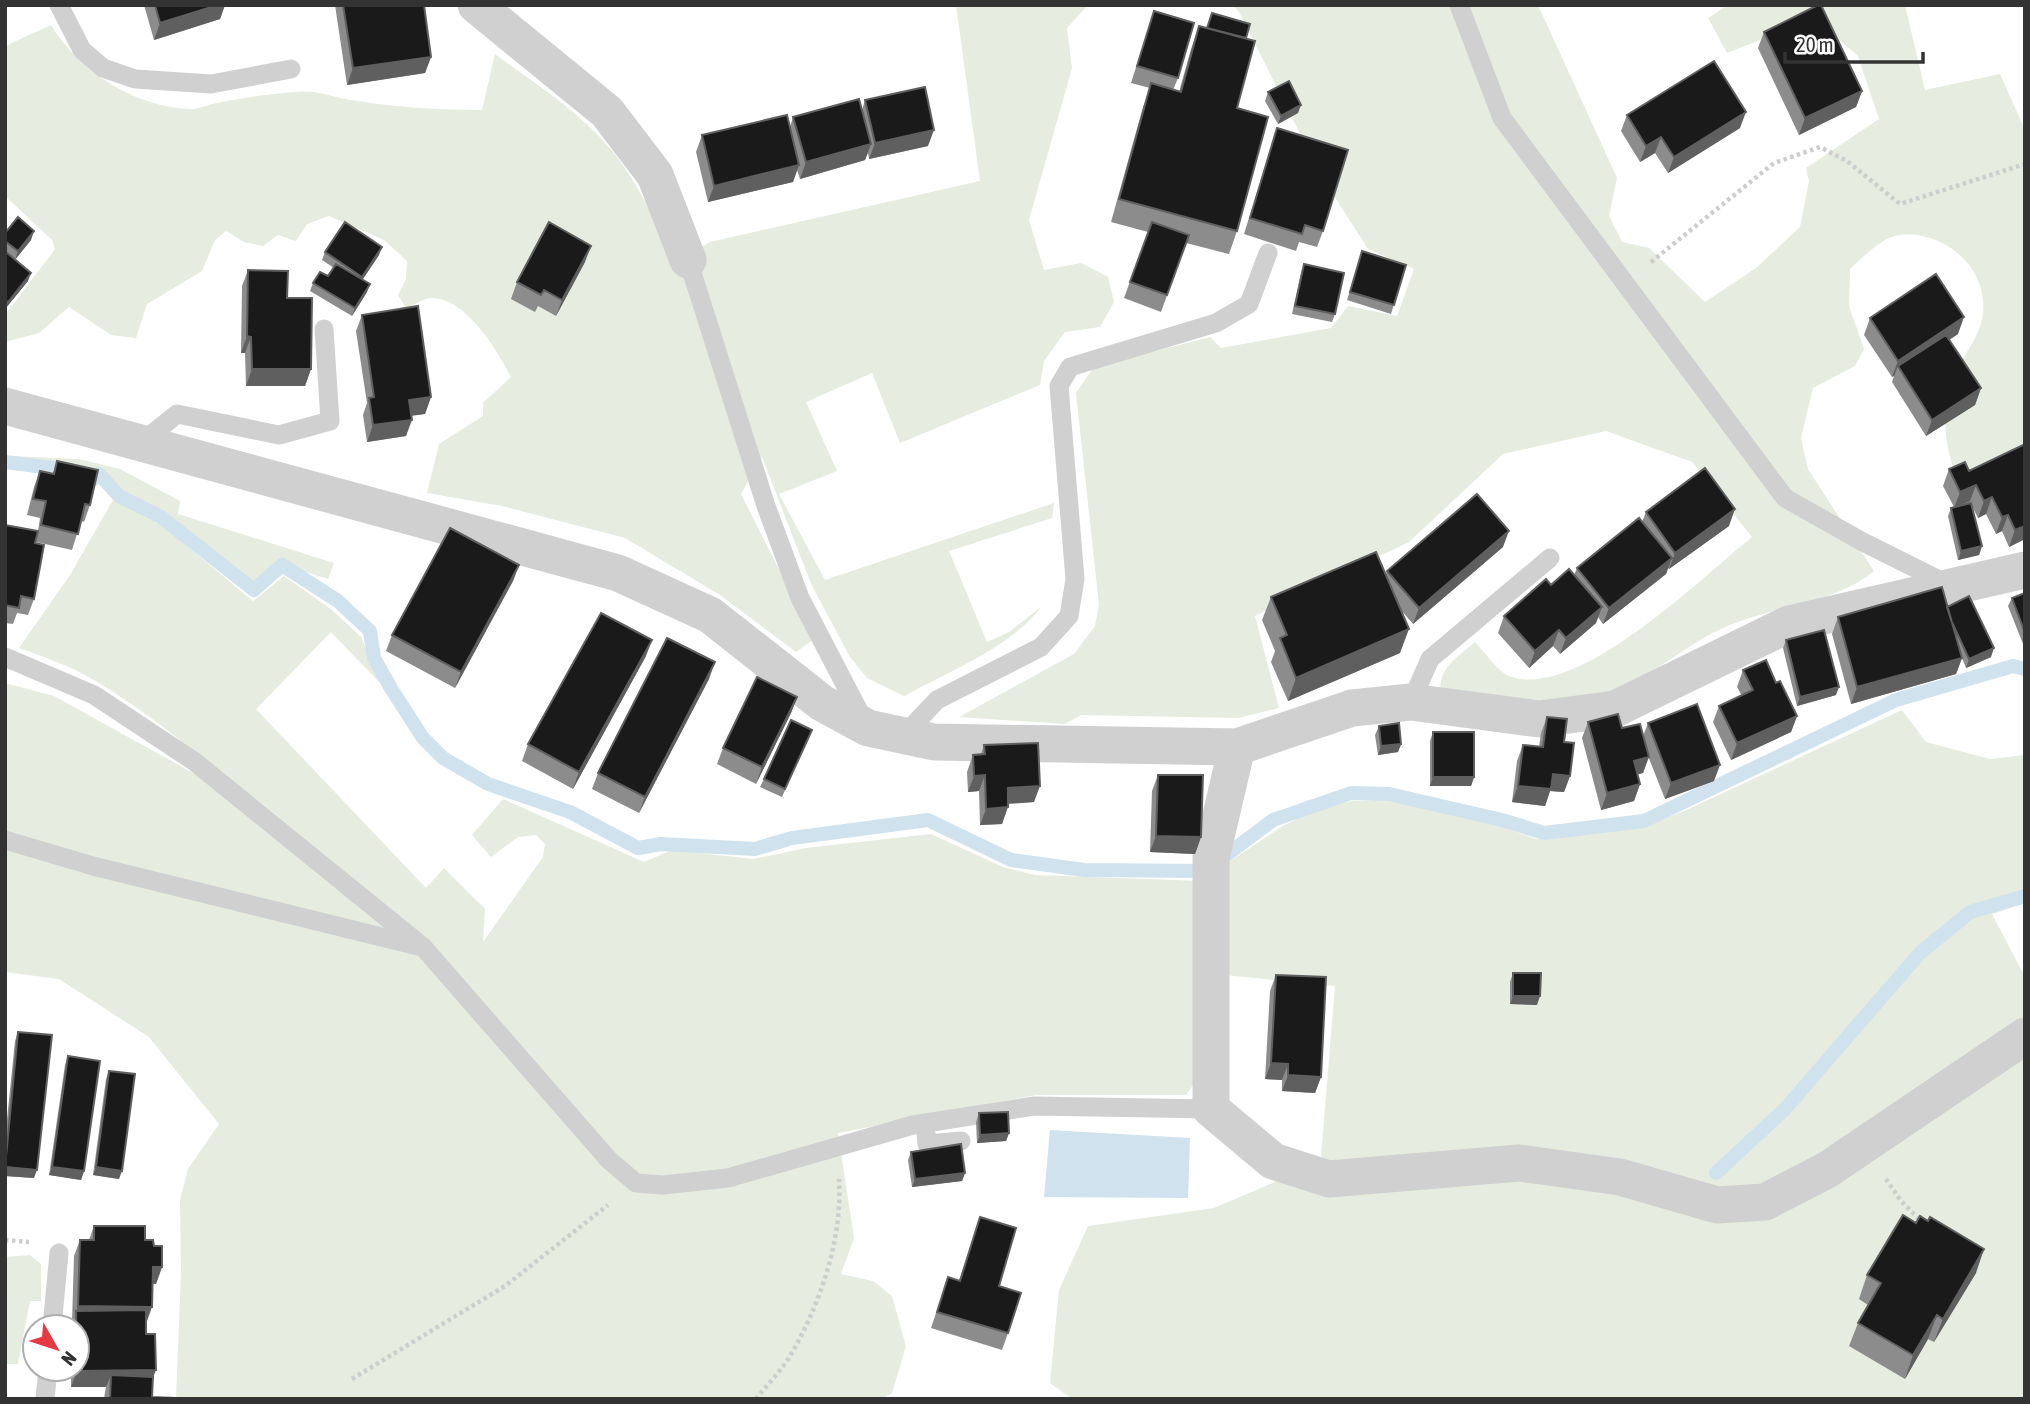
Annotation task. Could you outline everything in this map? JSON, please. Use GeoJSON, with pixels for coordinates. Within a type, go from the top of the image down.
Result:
{"type":"FeatureCollection","features":[{"type":"Feature","properties":{"kind":"street"},"geometry":{"type":"LineString","coordinates":[[476,5],[607,112],[654,175],[688,260]]}},
{"type":"Feature","properties":{"kind":"street"},"geometry":{"type":"LineString","coordinates":[[5,406],[618,573],[710,615],[822,703],[868,728],[934,742],[1237,747],[1352,708],[1411,702],[1539,719],[1615,709],[1790,624],[2025,570]]}},
{"type":"Feature","properties":{"kind":"street"},"geometry":{"type":"LineString","coordinates":[[1237,747],[1211,858],[1211,1109],[1273,1161],[1329,1179],[1519,1163],[1620,1177],[1717,1205],[1765,1202],[1827,1170],[2025,1036]]}},
{"type":"Feature","properties":{"kind":"lane"},"geometry":{"type":"LineString","coordinates":[[59,5],[82,50],[103,68],[135,79],[211,84],[291,69]]}},
{"type":"Feature","properties":{"kind":"lane"},"geometry":{"type":"LineString","coordinates":[[1460,5],[1502,118],[1785,498],[1861,541],[1952,586]]}},
{"type":"Feature","properties":{"kind":"lane"},"geometry":{"type":"LineString","coordinates":[[903,736],[937,700],[1041,647],[1069,616],[1075,579],[1059,386],[1070,367],[1216,323],[1249,304],[1268,253]]}},
{"type":"Feature","properties":{"kind":"lane"},"geometry":{"type":"LineString","coordinates":[[688,260],[766,506],[800,598],[868,728]]}},
{"type":"Feature","properties":{"kind":"lane"},"geometry":{"type":"LineString","coordinates":[[141,443],[177,414],[279,435],[330,421],[324,329]]}},
{"type":"Feature","properties":{"kind":"lane"},"geometry":{"type":"LineString","coordinates":[[1411,702],[1430,660],[1550,558]]}},
{"type":"Feature","properties":{"kind":"lane"},"geometry":{"type":"LineString","coordinates":[[5,657],[93,695],[195,762],[423,947],[609,1160],[636,1183],[663,1185],[728,1178],[925,1123],[1034,1106],[1211,1109]]}},
{"type":"Feature","properties":{"kind":"lane"},"geometry":{"type":"LineString","coordinates":[[5,840],[93,866],[423,947]]}},
{"type":"Feature","properties":{"kind":"lane"},"geometry":{"type":"LineString","coordinates":[[925,1123],[928,1144],[961,1141]]}},
{"type":"Feature","properties":{"kind":"lane"},"geometry":{"type":"LineString","coordinates":[[53,1313],[59,1253]]}},
{"type":"Feature","properties":{"kind":"path"},"geometry":{"type":"LineString","coordinates":[[1624,284],[1774,163],[1820,147],[1847,161],[1900,204],[2025,164]]}},
{"type":"Feature","properties":{"kind":"path"},"geometry":{"type":"LineString","coordinates":[[1864,1146],[1901,1201],[1926,1226]]}},
{"type":"Feature","properties":{"kind":"path"},"geometry":{"type":"LineString","coordinates":[[756,1399],[789,1357],[811,1314],[830,1256],[841,1201],[837,1147]]}},
{"type":"Feature","properties":{"kind":"path"},"geometry":{"type":"LineString","coordinates":[[352,1379],[505,1286],[636,1183]]}},
{"type":"Feature","properties":{"kind":"shaded area"},"geometry":{"type":"Polygon","coordinates":[[[956,5],[1088,5],[1067,28],[1072,68],[1029,220],[1044,270],[1081,263],[1108,277],[1114,302],[1100,327],[1065,332],[1044,361],[1040,385],[900,443],[872,373],[806,402],[837,471],[779,494],[825,580],[1054,503],[1052,518],[949,551],[987,642],[1009,632],[1041,607],[1014,634],[996,646],[904,696],[867,678],[850,657],[812,586],[762,457],[741,494],[814,639],[796,652],[720,595],[625,538],[502,506],[427,493],[439,444],[483,416],[483,403],[511,377],[479,327],[457,307],[445,300],[432,298],[406,308],[398,295],[406,279],[407,261],[384,240],[329,216],[307,224],[296,241],[278,235],[263,246],[244,242],[226,231],[215,240],[202,271],[147,304],[136,338],[111,335],[69,307],[39,333],[5,342],[5,315],[55,249],[52,240],[5,196],[5,46],[51,25],[77,58],[111,84],[150,102],[192,109],[252,97],[304,92],[400,106],[482,110],[495,54],[573,112],[614,153],[640,192],[673,262],[710,242],[980,181],[956,5]]]}},
{"type":"Feature","properties":{"kind":"shaded area"},"geometry":{"type":"Polygon","coordinates":[[[1233,5],[1538,5],[1617,178],[1609,216],[1622,242],[1649,248],[1705,302],[1756,268],[1800,227],[1809,181],[1806,168],[1879,119],[1858,56],[1842,42],[1811,30],[1790,28],[1727,53],[1708,18],[1728,5],[1905,5],[1925,90],[2000,74],[2025,130],[2025,462],[1957,481],[1945,424],[1947,400],[1952,379],[1979,329],[1983,314],[1981,287],[1967,263],[1946,245],[1919,235],[1896,236],[1878,245],[1850,269],[1849,306],[1864,349],[1855,366],[1813,388],[1801,438],[1808,469],[1874,571],[1843,590],[1720,629],[1635,681],[1598,696],[1554,703],[1531,703],[1441,696],[1440,687],[1445,671],[1475,642],[1505,674],[1537,679],[1568,671],[1602,654],[1670,606],[1752,537],[1692,462],[1606,431],[1503,454],[1409,542],[1255,616],[1279,708],[1238,718],[1081,715],[1065,724],[959,717],[1074,654],[1095,626],[1099,605],[1076,393],[1094,367],[1210,337],[1221,348],[1331,328],[1348,306],[1397,316],[1414,269],[1368,249],[1322,177],[1239,12],[1233,5]]]}},
{"type":"Feature","properties":{"kind":"shaded area"},"geometry":{"type":"Polygon","coordinates":[[[10,456],[79,459],[120,469],[180,501],[178,514],[334,563],[328,579],[281,564],[253,589],[163,515],[121,496],[100,472],[92,479],[76,468],[10,460],[10,456]]]}},
{"type":"Feature","properties":{"kind":"shaded area"},"geometry":{"type":"Polygon","coordinates":[[[113,500],[163,526],[253,601],[284,576],[332,610],[361,637],[380,683],[331,632],[256,709],[426,888],[444,868],[485,909],[483,942],[543,857],[545,844],[536,835],[518,837],[491,857],[472,835],[503,799],[644,862],[672,850],[753,859],[806,848],[931,834],[1003,867],[1035,875],[1201,881],[1198,1078],[1186,1095],[1036,1095],[838,1133],[854,1238],[841,1274],[873,1281],[892,1296],[906,1346],[892,1393],[882,1399],[176,1399],[181,1271],[180,1200],[188,1169],[219,1124],[149,1037],[59,979],[5,972],[5,683],[54,696],[271,816],[122,697],[69,667],[19,648],[70,575],[113,500]]]}},
{"type":"Feature","properties":{"kind":"shaded area"},"geometry":{"type":"Polygon","coordinates":[[[1902,710],[1926,742],[1990,759],[2025,755],[2025,903],[1992,914],[2025,977],[2025,1399],[1072,1399],[1050,1383],[1059,1290],[1088,1226],[1214,1208],[1289,1176],[1321,1157],[1335,986],[1225,975],[1227,863],[1283,826],[1319,808],[1352,801],[1384,800],[1416,805],[1482,820],[1536,839],[1640,828],[1684,811],[1902,710]]]}},
{"type":"Feature","properties":{"kind":"shaded area"},"geometry":{"type":"Polygon","coordinates":[[[30,1255],[41,1264],[41,1301],[30,1301],[28,1313],[21,1313],[18,1364],[5,1364],[5,1257],[30,1255]]]}},
{"type":"Feature","properties":{"kind":"water"},"geometry":{"type":"Polygon","coordinates":[[[1050,1130],[1190,1138],[1188,1198],[1044,1197],[1050,1130]]]}},
{"type":"Feature","properties":{"kind":"building"},"geometry":{"type":"Polygon","coordinates":[[[155,5],[218,5],[160,23],[155,5]]]}},
{"type":"Feature","properties":{"kind":"building"},"geometry":{"type":"Polygon","coordinates":[[[343,5],[424,5],[431,57],[353,68],[343,5]]]}},
{"type":"Feature","properties":{"kind":"building"},"geometry":{"type":"Polygon","coordinates":[[[1821,5],[1862,91],[1805,118],[1764,32],[1821,5]]]}},
{"type":"Feature","properties":{"kind":"building"},"geometry":{"type":"Polygon","coordinates":[[[1154,11],[1194,23],[1178,78],[1137,66],[1154,11]]]}},
{"type":"Feature","properties":{"kind":"building"},"geometry":{"type":"Polygon","coordinates":[[[1212,13],[1250,24],[1246,38],[1207,28],[1212,13]]]}},
{"type":"Feature","properties":{"kind":"building"},"geometry":{"type":"Polygon","coordinates":[[[1199,26],[1255,41],[1237,108],[1268,117],[1237,231],[1119,199],[1151,83],[1181,92],[1199,26]]]}},
{"type":"Feature","properties":{"kind":"building"},"geometry":{"type":"Polygon","coordinates":[[[1714,61],[1746,112],[1674,157],[1661,137],[1646,146],[1627,115],[1714,61]]]}},
{"type":"Feature","properties":{"kind":"building"},"geometry":{"type":"Polygon","coordinates":[[[1289,81],[1301,105],[1281,116],[1268,92],[1289,81]]]}},
{"type":"Feature","properties":{"kind":"building"},"geometry":{"type":"Polygon","coordinates":[[[925,87],[934,130],[875,143],[865,100],[925,87]]]}},
{"type":"Feature","properties":{"kind":"building"},"geometry":{"type":"Polygon","coordinates":[[[859,99],[871,144],[806,162],[793,117],[859,99]]]}},
{"type":"Feature","properties":{"kind":"building"},"geometry":{"type":"Polygon","coordinates":[[[787,115],[799,165],[714,186],[702,135],[787,115]]]}},
{"type":"Feature","properties":{"kind":"building"},"geometry":{"type":"Polygon","coordinates":[[[1277,128],[1348,150],[1323,231],[1305,225],[1302,234],[1250,218],[1277,128]]]}},
{"type":"Feature","properties":{"kind":"building"},"geometry":{"type":"Polygon","coordinates":[[[18,217],[34,231],[18,251],[5,241],[5,233],[18,217]]]}},
{"type":"Feature","properties":{"kind":"building"},"geometry":{"type":"Polygon","coordinates":[[[345,222],[382,247],[362,277],[325,252],[345,222]]]}},
{"type":"Feature","properties":{"kind":"building"},"geometry":{"type":"Polygon","coordinates":[[[549,222],[591,246],[562,300],[544,290],[541,295],[517,282],[549,222]]]}},
{"type":"Feature","properties":{"kind":"building"},"geometry":{"type":"Polygon","coordinates":[[[1152,222],[1189,235],[1167,295],[1130,282],[1152,222]]]}},
{"type":"Feature","properties":{"kind":"building"},"geometry":{"type":"Polygon","coordinates":[[[1362,251],[1406,265],[1394,305],[1350,292],[1362,251]]]}},
{"type":"Feature","properties":{"kind":"building"},"geometry":{"type":"Polygon","coordinates":[[[6,252],[31,273],[8,302],[5,300],[6,252]]]}},
{"type":"Feature","properties":{"kind":"building"},"geometry":{"type":"Polygon","coordinates":[[[336,264],[370,284],[355,308],[313,283],[320,272],[328,276],[336,264]]]}},
{"type":"Feature","properties":{"kind":"building"},"geometry":{"type":"Polygon","coordinates":[[[1304,264],[1344,273],[1335,314],[1295,306],[1304,264]]]}},
{"type":"Feature","properties":{"kind":"building"},"geometry":{"type":"Polygon","coordinates":[[[248,270],[288,271],[287,298],[312,298],[311,369],[252,369],[251,337],[247,336],[248,270]]]}},
{"type":"Feature","properties":{"kind":"building"},"geometry":{"type":"Polygon","coordinates":[[[1936,274],[1964,317],[1898,361],[1870,318],[1936,274]]]}},
{"type":"Feature","properties":{"kind":"building"},"geometry":{"type":"Polygon","coordinates":[[[418,306],[431,397],[409,400],[412,420],[373,425],[369,398],[374,397],[362,315],[418,306]]]}},
{"type":"Feature","properties":{"kind":"building"},"geometry":{"type":"Polygon","coordinates":[[[1946,335],[1981,388],[1932,420],[1898,366],[1946,335]]]}},
{"type":"Feature","properties":{"kind":"building"},"geometry":{"type":"Polygon","coordinates":[[[2025,444],[2025,526],[2015,530],[2008,515],[2002,517],[1992,497],[1984,501],[1976,485],[1960,492],[1949,469],[1965,462],[1969,471],[2025,444]]]}},
{"type":"Feature","properties":{"kind":"building"},"geometry":{"type":"Polygon","coordinates":[[[57,461],[98,470],[90,505],[85,504],[78,534],[41,525],[46,501],[33,499],[40,471],[54,474],[57,461]]]}},
{"type":"Feature","properties":{"kind":"building"},"geometry":{"type":"Polygon","coordinates":[[[1705,468],[1735,509],[1675,553],[1646,512],[1705,468]]]}},
{"type":"Feature","properties":{"kind":"building"},"geometry":{"type":"Polygon","coordinates":[[[1477,494],[1509,531],[1419,608],[1387,571],[1477,494]]]}},
{"type":"Feature","properties":{"kind":"building"},"geometry":{"type":"Polygon","coordinates":[[[1971,503],[1982,546],[1961,551],[1951,508],[1971,503]]]}},
{"type":"Feature","properties":{"kind":"building"},"geometry":{"type":"Polygon","coordinates":[[[1639,518],[1672,558],[1609,608],[1577,568],[1639,518]]]}},
{"type":"Feature","properties":{"kind":"building"},"geometry":{"type":"Polygon","coordinates":[[[5,525],[38,531],[35,543],[44,545],[34,599],[21,596],[19,608],[5,605],[5,525]]]}},
{"type":"Feature","properties":{"kind":"building"},"geometry":{"type":"Polygon","coordinates":[[[450,528],[519,565],[461,672],[392,635],[450,528]]]}},
{"type":"Feature","properties":{"kind":"building"},"geometry":{"type":"Polygon","coordinates":[[[1376,552],[1409,629],[1296,678],[1280,638],[1287,635],[1271,597],[1376,552]]]}},
{"type":"Feature","properties":{"kind":"building"},"geometry":{"type":"Polygon","coordinates":[[[1569,569],[1602,607],[1566,638],[1559,630],[1535,651],[1504,616],[1546,579],[1551,585],[1569,569]]]}},
{"type":"Feature","properties":{"kind":"building"},"geometry":{"type":"Polygon","coordinates":[[[1942,587],[1962,658],[1857,687],[1838,617],[1942,587]]]}},
{"type":"Feature","properties":{"kind":"building"},"geometry":{"type":"Polygon","coordinates":[[[2025,593],[2025,633],[2012,598],[2025,593]]]}},
{"type":"Feature","properties":{"kind":"building"},"geometry":{"type":"Polygon","coordinates":[[[1969,596],[1994,648],[1969,659],[1947,607],[1969,596]]]}},
{"type":"Feature","properties":{"kind":"building"},"geometry":{"type":"Polygon","coordinates":[[[601,613],[652,640],[579,772],[528,744],[601,613]]]}},
{"type":"Feature","properties":{"kind":"building"},"geometry":{"type":"Polygon","coordinates":[[[1824,630],[1839,687],[1800,697],[1786,640],[1824,630]]]}},
{"type":"Feature","properties":{"kind":"building"},"geometry":{"type":"Polygon","coordinates":[[[667,638],[715,662],[645,797],[598,773],[667,638]]]}},
{"type":"Feature","properties":{"kind":"building"},"geometry":{"type":"Polygon","coordinates":[[[1766,660],[1776,683],[1780,681],[1797,716],[1737,743],[1719,706],[1753,690],[1743,670],[1766,660]]]}},
{"type":"Feature","properties":{"kind":"building"},"geometry":{"type":"Polygon","coordinates":[[[757,677],[797,697],[762,767],[723,748],[757,677]]]}},
{"type":"Feature","properties":{"kind":"building"},"geometry":{"type":"Polygon","coordinates":[[[1697,704],[1720,765],[1671,783],[1648,723],[1697,704]]]}},
{"type":"Feature","properties":{"kind":"building"},"geometry":{"type":"Polygon","coordinates":[[[1618,714],[1622,728],[1640,724],[1649,757],[1634,761],[1640,784],[1607,793],[1588,722],[1618,714]]]}},
{"type":"Feature","properties":{"kind":"building"},"geometry":{"type":"Polygon","coordinates":[[[1547,717],[1567,719],[1564,742],[1574,743],[1570,776],[1553,774],[1551,789],[1518,786],[1523,745],[1543,747],[1547,717]]]}},
{"type":"Feature","properties":{"kind":"building"},"geometry":{"type":"Polygon","coordinates":[[[791,720],[812,730],[785,789],[764,779],[791,720]]]}},
{"type":"Feature","properties":{"kind":"building"},"geometry":{"type":"Polygon","coordinates":[[[1399,723],[1401,744],[1381,746],[1379,726],[1399,723]]]}},
{"type":"Feature","properties":{"kind":"building"},"geometry":{"type":"Polygon","coordinates":[[[1433,732],[1474,732],[1474,777],[1433,777],[1433,732]]]}},
{"type":"Feature","properties":{"kind":"building"},"geometry":{"type":"Polygon","coordinates":[[[1038,743],[1040,786],[1008,788],[1008,807],[986,809],[985,775],[974,776],[973,755],[985,754],[984,745],[1038,743]]]}},
{"type":"Feature","properties":{"kind":"building"},"geometry":{"type":"Polygon","coordinates":[[[1158,775],[1203,775],[1201,837],[1156,836],[1158,775]]]}},
{"type":"Feature","properties":{"kind":"building"},"geometry":{"type":"Polygon","coordinates":[[[1513,973],[1541,973],[1540,996],[1513,996],[1513,973]]]}},
{"type":"Feature","properties":{"kind":"building"},"geometry":{"type":"Polygon","coordinates":[[[1276,975],[1326,977],[1321,1077],[1288,1075],[1288,1064],[1271,1063],[1276,975]]]}},
{"type":"Feature","properties":{"kind":"building"},"geometry":{"type":"Polygon","coordinates":[[[18,1032],[52,1035],[37,1170],[5,1167],[18,1032]]]}},
{"type":"Feature","properties":{"kind":"building"},"geometry":{"type":"Polygon","coordinates":[[[68,1056],[100,1061],[84,1171],[52,1167],[68,1056]]]}},
{"type":"Feature","properties":{"kind":"building"},"geometry":{"type":"Polygon","coordinates":[[[109,1071],[135,1074],[122,1171],[96,1167],[109,1071]]]}},
{"type":"Feature","properties":{"kind":"building"},"geometry":{"type":"Polygon","coordinates":[[[1008,1112],[1009,1133],[980,1135],[979,1113],[1008,1112]]]}},
{"type":"Feature","properties":{"kind":"building"},"geometry":{"type":"Polygon","coordinates":[[[961,1144],[965,1173],[915,1179],[911,1152],[961,1144]]]}},
{"type":"Feature","properties":{"kind":"building"},"geometry":{"type":"Polygon","coordinates":[[[1903,1215],[1916,1223],[1920,1216],[1928,1221],[1930,1217],[1984,1249],[1943,1319],[1937,1315],[1913,1355],[1858,1323],[1881,1283],[1867,1275],[1903,1215]]]}},
{"type":"Feature","properties":{"kind":"building"},"geometry":{"type":"Polygon","coordinates":[[[980,1217],[1016,1228],[999,1286],[1021,1293],[1008,1333],[937,1312],[948,1277],[960,1281],[980,1217]]]}},
{"type":"Feature","properties":{"kind":"building"},"geometry":{"type":"Polygon","coordinates":[[[94,1226],[145,1226],[145,1240],[153,1240],[154,1246],[162,1246],[162,1267],[153,1267],[152,1307],[78,1306],[80,1240],[94,1240],[94,1226]]]}},
{"type":"Feature","properties":{"kind":"building"},"geometry":{"type":"Polygon","coordinates":[[[146,1310],[146,1334],[155,1334],[156,1370],[91,1371],[91,1313],[76,1311],[146,1310]]]}},
{"type":"Feature","properties":{"kind":"building"},"geometry":{"type":"Polygon","coordinates":[[[111,1375],[153,1377],[152,1397],[175,1399],[110,1399],[111,1375]]]}},
{"type":"Feature","properties":{"kind":"waterway"},"geometry":{"type":"LineString","coordinates":[[5,462],[76,471],[91,481],[99,474],[119,496],[161,517],[254,590],[282,565],[338,601],[370,631],[374,658],[392,690],[423,738],[443,758],[488,784],[570,812],[638,848],[661,844],[755,849],[792,838],[928,820],[1011,860],[1084,870],[1205,871],[1273,820],[1351,793],[1389,794],[1502,820],[1544,833],[1644,821],[1896,700],[2013,666],[2025,669]]}},
{"type":"Feature","properties":{"kind":"waterway"},"geometry":{"type":"LineString","coordinates":[[1716,1173],[1785,1109],[1920,953],[1970,912],[2025,896]]}}]}
